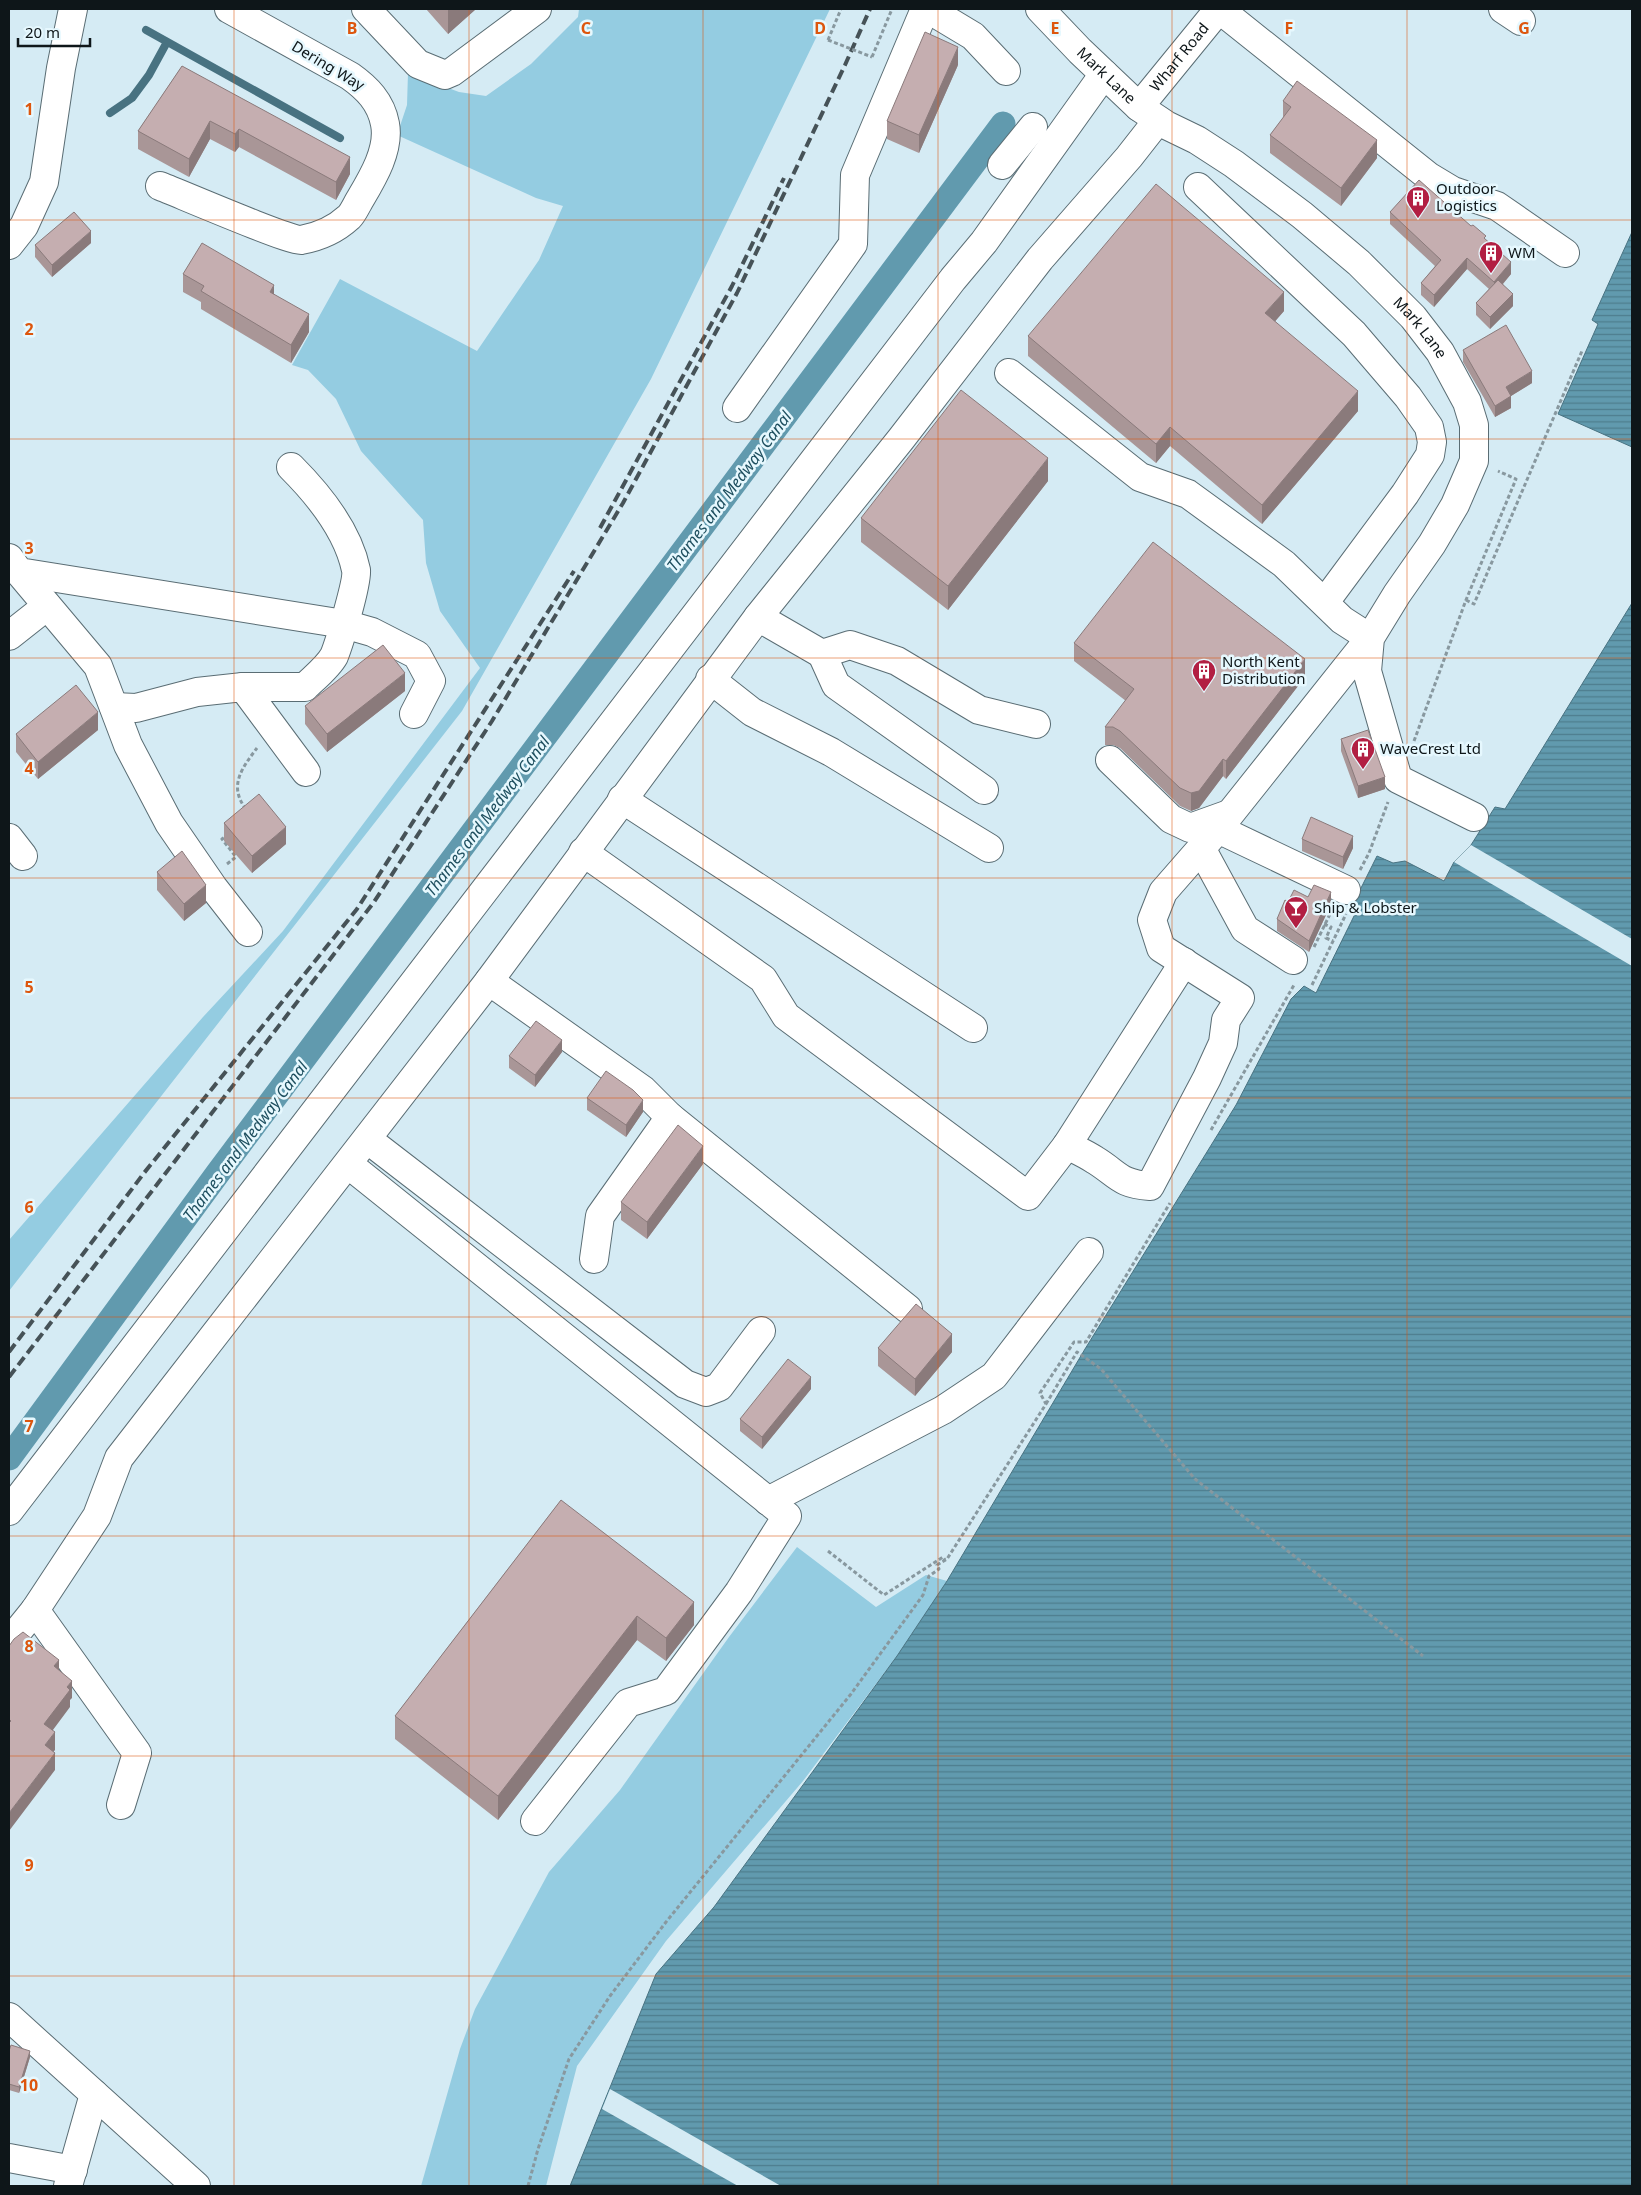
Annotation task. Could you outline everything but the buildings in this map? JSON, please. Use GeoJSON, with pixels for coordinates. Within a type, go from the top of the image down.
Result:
{"type":"FeatureCollection","features":[{"type":"Feature","properties":{"kind":"street"},"geometry":{"type":"LineString","coordinates":[[9,245],[24,226],[44,182],[61,68],[73,9]]}},
{"type":"Feature","properties":{"kind":"street","name":"Dering Way"},"geometry":{"type":"LineString","coordinates":[[160,186],[299,241],[326,233],[350,216],[371,180],[384,149],[387,133],[383,115],[373,97],[362,85],[260,16],[229,9]]}},
{"type":"Feature","properties":{"kind":"street"},"geometry":{"type":"LineString","coordinates":[[366,9],[418,64],[445,75],[452,72],[538,9]]}},
{"type":"Feature","properties":{"kind":"street"},"geometry":{"type":"LineString","coordinates":[[737,408],[853,244],[855,174],[926,9],[973,36],[1006,71]]}},
{"type":"Feature","properties":{"kind":"street","name":"Mark Lane"},"geometry":{"type":"LineString","coordinates":[[1040,9],[1104,74],[1149,114],[1197,140],[1234,164],[1302,215],[1359,263],[1413,317],[1440,352],[1467,402],[1474,425],[1474,461],[1455,505],[1432,544],[1397,594],[1370,638],[1367,671],[1398,779],[1474,817]]}},
{"type":"Feature","properties":{"kind":"street"},"geometry":{"type":"LineString","coordinates":[[1219,9],[1428,176],[1453,191],[1497,206],[1565,253]]}},
{"type":"Feature","properties":{"kind":"street","name":"Wharf Road"},"geometry":{"type":"LineString","coordinates":[[9,1642],[35,1610],[97,1516],[119,1458],[489,981],[710,679],[758,617],[901,439],[1040,259],[1124,164],[1149,114],[1219,9]]}},
{"type":"Feature","properties":{"kind":"street"},"geometry":{"type":"LineString","coordinates":[[9,1510],[893,357],[984,242],[1104,74]]}},
{"type":"Feature","properties":{"kind":"street"},"geometry":{"type":"LineString","coordinates":[[1002,165],[1033,127]]}},
{"type":"Feature","properties":{"kind":"street"},"geometry":{"type":"LineString","coordinates":[[1198,187],[1354,334],[1408,397],[1429,428],[1432,442],[1430,455],[1405,494],[1325,602]]}},
{"type":"Feature","properties":{"kind":"street"},"geometry":{"type":"LineString","coordinates":[[1009,373],[1140,478],[1188,494],[1284,564],[1342,620],[1370,638],[1216,830],[1163,892],[1152,920],[1161,948],[1240,998],[1226,1020],[1223,1044],[1207,1078],[1173,1146],[1150,1186],[1136,1185],[1120,1180],[1096,1161],[1068,1145]]}},
{"type":"Feature","properties":{"kind":"street"},"geometry":{"type":"LineString","coordinates":[[114,707],[136,708],[197,692],[243,687],[306,687],[333,657],[344,624],[356,572],[345,536],[305,481],[291,468]]}},
{"type":"Feature","properties":{"kind":"street"},"geometry":{"type":"LineString","coordinates":[[14,565],[344,624],[372,632],[417,655],[431,682],[414,714]]}},
{"type":"Feature","properties":{"kind":"street"},"geometry":{"type":"LineString","coordinates":[[14,565],[98,666],[128,745],[169,823],[213,887],[248,932]]}},
{"type":"Feature","properties":{"kind":"street"},"geometry":{"type":"LineString","coordinates":[[9,636],[47,606]]}},
{"type":"Feature","properties":{"kind":"street"},"geometry":{"type":"LineString","coordinates":[[758,617],[822,654],[836,685],[984,790]]}},
{"type":"Feature","properties":{"kind":"street"},"geometry":{"type":"LineString","coordinates":[[822,654],[850,645],[897,661],[980,710],[1036,724]]}},
{"type":"Feature","properties":{"kind":"street"},"geometry":{"type":"LineString","coordinates":[[710,679],[752,712],[831,752],[989,848]]}},
{"type":"Feature","properties":{"kind":"street"},"geometry":{"type":"LineString","coordinates":[[243,687],[306,772]]}},
{"type":"Feature","properties":{"kind":"street"},"geometry":{"type":"LineString","coordinates":[[1110,760],[1171,819],[1190,828],[1216,830],[1347,901]]}},
{"type":"Feature","properties":{"kind":"street"},"geometry":{"type":"LineString","coordinates":[[622,799],[973,1028]]}},
{"type":"Feature","properties":{"kind":"street"},"geometry":{"type":"LineString","coordinates":[[1216,830],[1245,929],[1293,960]]}},
{"type":"Feature","properties":{"kind":"street"},"geometry":{"type":"LineString","coordinates":[[583,852],[763,979],[786,1016],[1028,1196],[1068,1145],[1184,962]]}},
{"type":"Feature","properties":{"kind":"street"},"geometry":{"type":"LineString","coordinates":[[489,981],[643,1090],[670,1117],[908,1309]]}},
{"type":"Feature","properties":{"kind":"street"},"geometry":{"type":"LineString","coordinates":[[594,1258],[600,1216],[670,1117]]}},
{"type":"Feature","properties":{"kind":"street"},"geometry":{"type":"LineString","coordinates":[[367,1139],[685,1384],[706,1392],[719,1387],[761,1331]]}},
{"type":"Feature","properties":{"kind":"street"},"geometry":{"type":"LineString","coordinates":[[348,1164],[787,1516],[739,1592],[666,1691],[628,1703],[535,1821]]}},
{"type":"Feature","properties":{"kind":"street"},"geometry":{"type":"LineString","coordinates":[[768,1501],[943,1410],[994,1376],[1089,1252]]}},
{"type":"Feature","properties":{"kind":"street"},"geometry":{"type":"LineString","coordinates":[[35,1610],[137,1754],[121,1805]]}},
{"type":"Feature","properties":{"kind":"street"},"geometry":{"type":"LineString","coordinates":[[9,2017],[196,2186]]}},
{"type":"Feature","properties":{"kind":"street"},"geometry":{"type":"LineString","coordinates":[[9,2158],[70,2178],[94,2094]]}},
{"type":"Feature","properties":{"kind":"path"},"geometry":{"type":"LineString","coordinates":[[840,9],[828,40],[872,57],[892,9]]}},
{"type":"Feature","properties":{"kind":"path"},"geometry":{"type":"LineString","coordinates":[[1466,600],[1474,604],[1582,352]]}},
{"type":"Feature","properties":{"kind":"path"},"geometry":{"type":"LineString","coordinates":[[250,814],[238,798],[237,781],[252,754],[268,734],[275,731]]}},
{"type":"Feature","properties":{"kind":"path"},"geometry":{"type":"LineString","coordinates":[[224,866],[236,857],[222,839],[229,833]]}},
{"type":"Feature","properties":{"kind":"path"},"geometry":{"type":"LineString","coordinates":[[1312,985],[1333,941],[1347,901]]}},
{"type":"Feature","properties":{"kind":"path"},"geometry":{"type":"LineString","coordinates":[[1322,923],[1331,927],[1326,938],[1333,941]]}},
{"type":"Feature","properties":{"kind":"path"},"geometry":{"type":"LineString","coordinates":[[1046,1404],[1077,1352],[1101,1369],[1195,1479],[1423,1656]]}},
{"type":"Feature","properties":{"kind":"path"},"geometry":{"type":"LineString","coordinates":[[528,2186],[538,2149],[568,2060],[610,1996],[666,1922],[851,1694],[922,1595],[929,1576],[939,1569],[937,1565],[945,1560],[943,1557],[884,1594],[828,1552]]}},
{"type":"Feature","properties":{"kind":"shaded area"},"geometry":{"type":"Polygon","coordinates":[[[579,9],[830,9],[651,379],[462,711],[9,1291],[9,1240],[203,1017],[283,931],[480,668],[440,611],[426,563],[423,520],[361,451],[336,399],[308,370],[292,365],[340,279],[477,351],[539,260],[563,206],[536,198],[397,135],[407,105],[408,73],[459,92],[486,96],[531,64],[578,17],[579,9]]]}},
{"type":"Feature","properties":{"kind":"shaded area"},"geometry":{"type":"Polygon","coordinates":[[[1632,232],[1632,447],[1558,414],[1598,324],[1592,320],[1632,232]]]}},
{"type":"Feature","properties":{"kind":"shaded area"},"geometry":{"type":"Polygon","coordinates":[[[1632,603],[1632,2186],[570,2186],[656,1974],[714,1907],[897,1656],[947,1581],[1085,1349],[1236,1105],[1291,999],[1304,986],[1316,993],[1356,912],[1353,904],[1377,856],[1393,863],[1405,861],[1444,881],[1454,862],[1471,845],[1495,807],[1505,809],[1632,603]]]}},
{"type":"Feature","properties":{"kind":"shaded area"},"geometry":{"type":"Polygon","coordinates":[[[797,1547],[876,1607],[926,1575],[947,1581],[897,1656],[803,1781],[666,1941],[577,2066],[546,2186],[421,2186],[460,2049],[475,2009],[549,1872],[620,1790],[729,1637],[797,1547]]]}},
{"type":"Feature","properties":{"kind":"pier"},"geometry":{"type":"Polygon","coordinates":[[[1471,845],[1632,939],[1632,966],[1454,862],[1471,845]]]}},
{"type":"Feature","properties":{"kind":"pier"},"geometry":{"type":"Polygon","coordinates":[[[610,2089],[781,2186],[738,2186],[602,2109],[610,2089]]]}},
{"type":"Feature","properties":{"kind":"waterway"},"geometry":{"type":"LineString","coordinates":[[146,30],[340,138]]}},
{"type":"Feature","properties":{"kind":"waterway"},"geometry":{"type":"LineString","coordinates":[[110,113],[132,98],[149,75],[167,42]]}},
{"type":"Feature","properties":{"kind":"waterway","name":"Thames and Medway Canal"},"geometry":{"type":"LineString","coordinates":[[9,1458],[218,1173],[1003,124]]}},
{"type":"Feature","properties":{"kind":"railway"},"geometry":{"type":"LineString","coordinates":[[9,1377],[374,902],[492,721],[623,503],[737,293],[870,9]]}},
{"type":"Feature","properties":{"kind":"railway"},"geometry":{"type":"LineString","coordinates":[[600,528],[732,286],[784,178]]}},
{"type":"Feature","properties":{"kind":"railway"},"geometry":{"type":"LineString","coordinates":[[9,1352],[144,1173],[357,909],[574,571]]}},
{"type":"Feature","properties":{"kind":"place","name":"Outdoor Logistics"},"geometry":{"type":"Point","coordinates":[1418,219]}},
{"type":"Feature","properties":{"kind":"place","name":"WM"},"geometry":{"type":"Point","coordinates":[1491,274]}},
{"type":"Feature","properties":{"kind":"place","name":"North Kent Distribution"},"geometry":{"type":"Point","coordinates":[1204,692]}},
{"type":"Feature","properties":{"kind":"place","name":"WaveCrest Ltd"},"geometry":{"type":"Point","coordinates":[1363,770]}},
{"type":"Feature","properties":{"kind":"place","name":"Ship & Lobster"},"geometry":{"type":"Point","coordinates":[1296,929]}}]}
